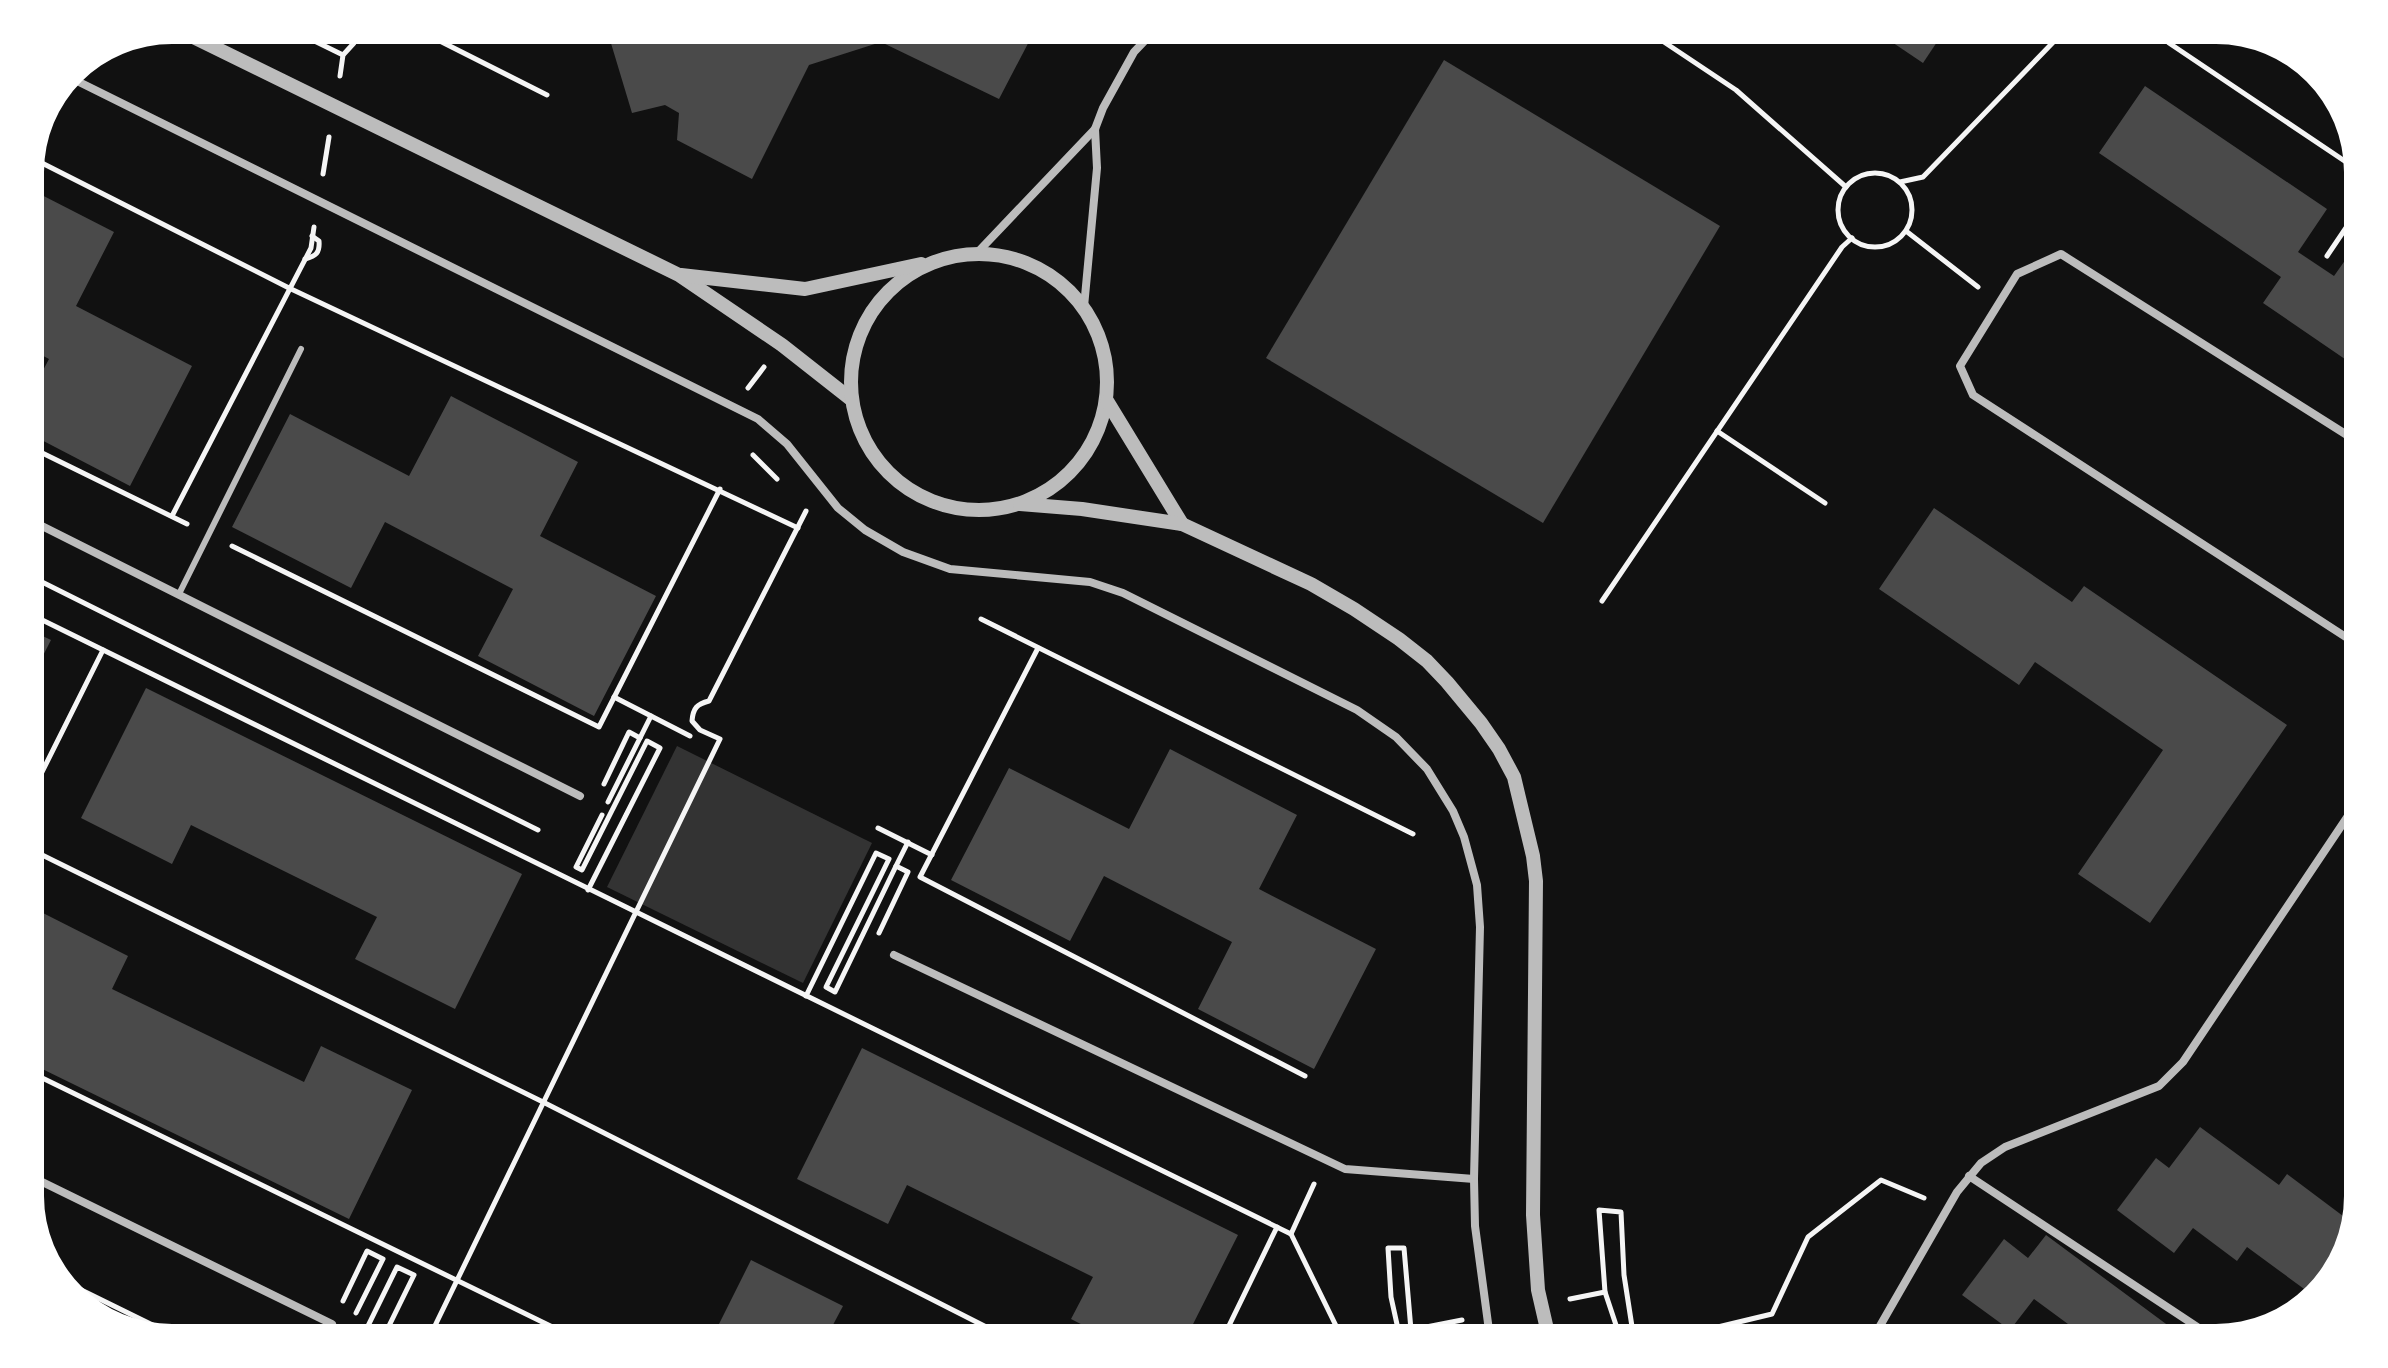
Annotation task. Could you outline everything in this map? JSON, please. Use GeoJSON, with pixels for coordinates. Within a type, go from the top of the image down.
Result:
{"type":"FeatureCollection","features":[{"type":"Feature","properties":{"kind":"street"},"geometry":{"type":"LineString","coordinates":[[208,44],[679,275],[782,345],[852,400]]}},
{"type":"Feature","properties":{"kind":"street"},"geometry":{"type":"LineString","coordinates":[[977,253],[1095,129],[1103,108],[1134,52],[1142,44]]}},
{"type":"Feature","properties":{"kind":"street"},"geometry":{"type":"LineString","coordinates":[[80,82],[758,419],[774,430],[838,508],[865,530],[903,552],[950,569],[1079,580],[1123,593],[1357,710],[1396,737],[1427,769],[1453,811],[1464,837],[1477,885],[1480,927],[1475,1226],[1488,1324]]}},
{"type":"Feature","properties":{"kind":"street"},"geometry":{"type":"LineString","coordinates":[[1084,307],[1097,168],[1095,129]]}},
{"type":"Feature","properties":{"kind":"street"},"geometry":{"type":"LineString","coordinates":[[679,275],[805,289],[977,253],[1014,258],[1050,275],[1084,307],[1105,351],[1107,401],[1097,435],[1083,458],[1059,483],[1020,504]]}},
{"type":"Feature","properties":{"kind":"street"},"geometry":{"type":"LineString","coordinates":[[2344,433],[2061,254],[2017,274],[1960,366],[1973,395],[2344,636]]}},
{"type":"Feature","properties":{"kind":"street"},"geometry":{"type":"LineString","coordinates":[[933,262],[895,284],[877,304],[859,335],[851,377],[852,400],[873,454],[917,495],[943,509],[974,510],[1020,504],[1082,509],[1182,524],[1311,584],[1399,639],[1427,661],[1465,703],[1499,749],[1514,777],[1536,881],[1533,1215],[1538,1290],[1546,1324]]}},
{"type":"Feature","properties":{"kind":"street"},"geometry":{"type":"LineString","coordinates":[[1107,401],[1182,524]]}},
{"type":"Feature","properties":{"kind":"street"},"geometry":{"type":"LineString","coordinates":[[44,527],[580,796]]}},
{"type":"Feature","properties":{"kind":"street"},"geometry":{"type":"LineString","coordinates":[[1881,1324],[1947,1208],[1981,1163],[2005,1147],[2159,1086],[2183,1062],[2344,822]]}},
{"type":"Feature","properties":{"kind":"street"},"geometry":{"type":"LineString","coordinates":[[894,955],[1345,1169],[1474,1179]]}},
{"type":"Feature","properties":{"kind":"street"},"geometry":{"type":"LineString","coordinates":[[1969,1176],[2193,1324]]}},
{"type":"Feature","properties":{"kind":"street"},"geometry":{"type":"LineString","coordinates":[[44,1183],[332,1324]]}},
{"type":"Feature","properties":{"kind":"lane"},"geometry":{"type":"LineString","coordinates":[[179,594],[301,349]]}},
{"type":"Feature","properties":{"kind":"path"},"geometry":{"type":"LineString","coordinates":[[321,44],[343,55]]}},
{"type":"Feature","properties":{"kind":"path"},"geometry":{"type":"LineString","coordinates":[[339,82],[343,55],[353,44]]}},
{"type":"Feature","properties":{"kind":"path"},"geometry":{"type":"LineString","coordinates":[[446,44],[547,95]]}},
{"type":"Feature","properties":{"kind":"path"},"geometry":{"type":"LineString","coordinates":[[1667,44],[1736,90],[1846,187]]}},
{"type":"Feature","properties":{"kind":"path"},"geometry":{"type":"LineString","coordinates":[[1900,182],[1923,177],[2051,44]]}},
{"type":"Feature","properties":{"kind":"path"},"geometry":{"type":"LineString","coordinates":[[2170,44],[2344,160]]}},
{"type":"Feature","properties":{"kind":"path"},"geometry":{"type":"LineString","coordinates":[[323,175],[331,128]]}},
{"type":"Feature","properties":{"kind":"path"},"geometry":{"type":"LineString","coordinates":[[44,164],[289,288],[798,528]]}},
{"type":"Feature","properties":{"kind":"path"},"geometry":{"type":"LineString","coordinates":[[1870,173],[1883,174],[1900,182],[1912,205],[1912,217],[1906,231],[1883,246],[1870,246],[1852,238],[1841,224],[1838,211],[1846,187],[1870,173]]}},
{"type":"Feature","properties":{"kind":"path"},"geometry":{"type":"LineString","coordinates":[[172,516],[311,248],[315,221]]}},
{"type":"Feature","properties":{"kind":"path"},"geometry":{"type":"LineString","coordinates":[[1906,231],[1998,302]]}},
{"type":"Feature","properties":{"kind":"path"},"geometry":{"type":"LineString","coordinates":[[2327,256],[2344,231]]}},
{"type":"Feature","properties":{"kind":"path"},"geometry":{"type":"LineString","coordinates":[[305,259],[315,256],[319,250],[319,241],[312,236]]}},
{"type":"Feature","properties":{"kind":"path"},"geometry":{"type":"LineString","coordinates":[[1602,601],[1842,247],[1852,238]]}},
{"type":"Feature","properties":{"kind":"path"},"geometry":{"type":"LineString","coordinates":[[733,406],[782,345]]}},
{"type":"Feature","properties":{"kind":"path"},"geometry":{"type":"LineString","coordinates":[[1717,431],[1825,503]]}},
{"type":"Feature","properties":{"kind":"path"},"geometry":{"type":"LineString","coordinates":[[750,451],[779,481]]}},
{"type":"Feature","properties":{"kind":"path"},"geometry":{"type":"LineString","coordinates":[[44,454],[599,727],[720,489]]}},
{"type":"Feature","properties":{"kind":"path"},"geometry":{"type":"LineString","coordinates":[[436,1324],[720,739],[700,730],[692,721],[693,710],[709,701],[808,508],[798,500]]}},
{"type":"Feature","properties":{"kind":"path"},"geometry":{"type":"LineString","coordinates":[[44,583],[538,830]]}},
{"type":"Feature","properties":{"kind":"path"},"geometry":{"type":"LineString","coordinates":[[981,619],[1413,834]]}},
{"type":"Feature","properties":{"kind":"path"},"geometry":{"type":"LineString","coordinates":[[44,621],[1291,1234],[1335,1324]]}},
{"type":"Feature","properties":{"kind":"path"},"geometry":{"type":"LineString","coordinates":[[1038,648],[920,877],[1305,1076]]}},
{"type":"Feature","properties":{"kind":"path"},"geometry":{"type":"LineString","coordinates":[[44,768],[103,650]]}},
{"type":"Feature","properties":{"kind":"path"},"geometry":{"type":"LineString","coordinates":[[614,697],[690,736]]}},
{"type":"Feature","properties":{"kind":"path"},"geometry":{"type":"LineString","coordinates":[[588,890],[660,748],[647,741],[582,870],[576,867],[651,716]]}},
{"type":"Feature","properties":{"kind":"path"},"geometry":{"type":"LineString","coordinates":[[580,796],[594,803],[629,732],[640,738]]}},
{"type":"Feature","properties":{"kind":"path"},"geometry":{"type":"LineString","coordinates":[[878,828],[932,855]]}},
{"type":"Feature","properties":{"kind":"path"},"geometry":{"type":"LineString","coordinates":[[806,996],[876,853],[889,859],[826,987],[835,992],[908,842]]}},
{"type":"Feature","properties":{"kind":"path"},"geometry":{"type":"LineString","coordinates":[[44,856],[543,1102],[980,1324]]}},
{"type":"Feature","properties":{"kind":"path"},"geometry":{"type":"LineString","coordinates":[[894,955],[873,945],[908,872],[896,866]]}},
{"type":"Feature","properties":{"kind":"path"},"geometry":{"type":"LineString","coordinates":[[44,1079],[547,1324]]}},
{"type":"Feature","properties":{"kind":"path"},"geometry":{"type":"LineString","coordinates":[[1291,1234],[1326,1160]]}},
{"type":"Feature","properties":{"kind":"path"},"geometry":{"type":"LineString","coordinates":[[1730,1324],[1772,1314],[1808,1237],[1881,1180],[1947,1208]]}},
{"type":"Feature","properties":{"kind":"path"},"geometry":{"type":"LineString","coordinates":[[1615,1324],[1605,1292],[1599,1210],[1621,1212],[1624,1275],[1632,1324]]}},
{"type":"Feature","properties":{"kind":"path"},"geometry":{"type":"LineString","coordinates":[[1230,1324],[1277,1227]]}},
{"type":"Feature","properties":{"kind":"path"},"geometry":{"type":"LineString","coordinates":[[1397,1324],[1391,1297],[1388,1248],[1404,1248],[1410,1324]]}},
{"type":"Feature","properties":{"kind":"path"},"geometry":{"type":"LineString","coordinates":[[332,1324],[367,1251],[383,1259],[351,1324]]}},
{"type":"Feature","properties":{"kind":"path"},"geometry":{"type":"LineString","coordinates":[[369,1324],[397,1267],[414,1275],[390,1324]]}},
{"type":"Feature","properties":{"kind":"path"},"geometry":{"type":"LineString","coordinates":[[89,1294],[144,1321]]}},
{"type":"Feature","properties":{"kind":"shaded area"},"geometry":{"type":"Polygon","coordinates":[[[677,746],[872,843],[803,983],[607,887],[677,746]]]}},
{"type":"Feature","properties":{"kind":"building"},"geometry":{"type":"Polygon","coordinates":[[[611,44],[875,44],[809,65],[752,179],[677,140],[679,113],[665,105],[632,113],[611,44]]]}},
{"type":"Feature","properties":{"kind":"building"},"geometry":{"type":"Polygon","coordinates":[[[885,44],[1028,44],[999,99],[885,44]]]}},
{"type":"Feature","properties":{"kind":"building"},"geometry":{"type":"Polygon","coordinates":[[[1895,44],[1936,44],[1923,63],[1895,44]]]}},
{"type":"Feature","properties":{"kind":"building"},"geometry":{"type":"Polygon","coordinates":[[[1444,60],[1720,226],[1543,523],[1266,358],[1444,60]]]}},
{"type":"Feature","properties":{"kind":"building"},"geometry":{"type":"Polygon","coordinates":[[[2145,86],[2327,209],[2298,252],[2334,276],[2344,262],[2344,358],[2263,303],[2281,277],[2099,153],[2145,86]]]}},
{"type":"Feature","properties":{"kind":"building"},"geometry":{"type":"Polygon","coordinates":[[[44,196],[114,232],[76,306],[192,366],[130,486],[44,441],[44,368],[49,359],[44,356],[44,196]]]}},
{"type":"Feature","properties":{"kind":"building"},"geometry":{"type":"Polygon","coordinates":[[[451,396],[578,462],[540,536],[656,596],[594,716],[478,656],[513,589],[385,522],[351,588],[232,527],[290,414],[409,476],[451,396]]]}},
{"type":"Feature","properties":{"kind":"building"},"geometry":{"type":"Polygon","coordinates":[[[1934,508],[2072,602],[2084,586],[2287,725],[2150,923],[2078,874],[2163,750],[2035,662],[2019,685],[1879,589],[1934,508]]]}},
{"type":"Feature","properties":{"kind":"building"},"geometry":{"type":"Polygon","coordinates":[[[44,637],[51,640],[44,654],[44,637]]]}},
{"type":"Feature","properties":{"kind":"building"},"geometry":{"type":"Polygon","coordinates":[[[146,688],[522,874],[455,1009],[355,959],[377,917],[191,825],[172,864],[81,818],[146,688]]]}},
{"type":"Feature","properties":{"kind":"building"},"geometry":{"type":"Polygon","coordinates":[[[1170,749],[1297,815],[1259,889],[1376,949],[1314,1069],[1198,1009],[1232,942],[1104,876],[1070,941],[951,880],[1009,768],[1129,829],[1170,749]]]}},
{"type":"Feature","properties":{"kind":"building"},"geometry":{"type":"Polygon","coordinates":[[[44,914],[128,956],[112,989],[304,1082],[321,1046],[412,1090],[349,1219],[44,1070],[44,914]]]}},
{"type":"Feature","properties":{"kind":"building"},"geometry":{"type":"Polygon","coordinates":[[[862,1048],[1238,1235],[1193,1324],[1081,1324],[1071,1319],[1093,1277],[907,1185],[888,1224],[797,1179],[862,1048]]]}},
{"type":"Feature","properties":{"kind":"building"},"geometry":{"type":"Polygon","coordinates":[[[2200,1127],[2279,1185],[2287,1174],[2343,1216],[2334,1245],[2318,1274],[2304,1289],[2247,1247],[2237,1261],[2193,1228],[2174,1253],[2117,1210],[2156,1158],[2169,1168],[2200,1127]]]}},
{"type":"Feature","properties":{"kind":"building"},"geometry":{"type":"Polygon","coordinates":[[[2046,1235],[2166,1324],[2068,1324],[2034,1299],[2015,1324],[2002,1324],[1962,1295],[2004,1239],[2028,1258],[2046,1235]]]}},
{"type":"Feature","properties":{"kind":"building"},"geometry":{"type":"Polygon","coordinates":[[[751,1260],[843,1306],[833,1324],[719,1324],[751,1260]]]}}]}
